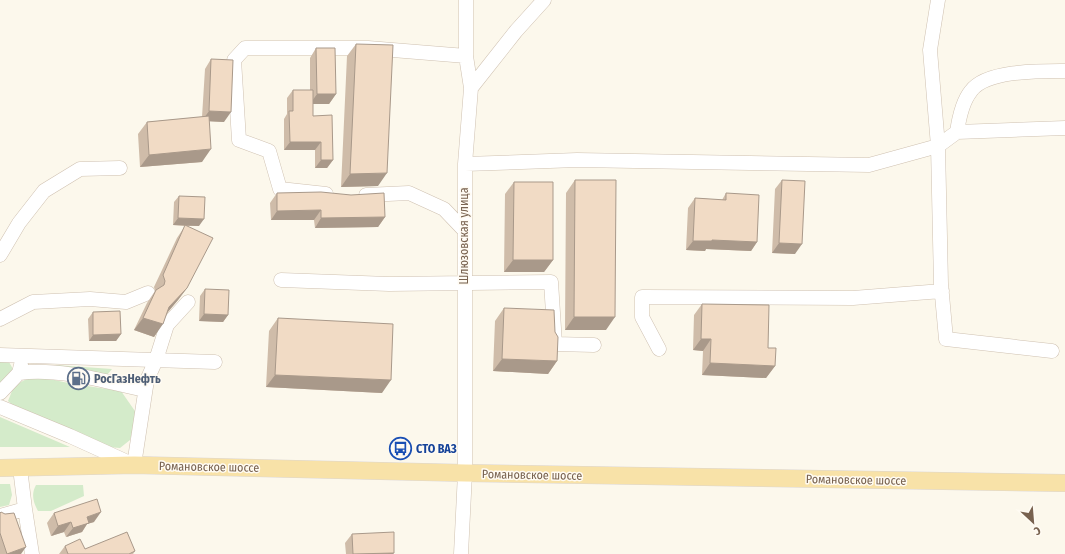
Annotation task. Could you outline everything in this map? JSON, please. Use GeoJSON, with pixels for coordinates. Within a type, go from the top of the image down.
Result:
{"type":"FeatureCollection","features":[{"type":"Feature","properties":{"kind":"main road","name":"Романовское шоссе"},"geometry":{"type":"LineString","coordinates":[[0,468],[134,465],[465,474],[1065,483]]}},
{"type":"Feature","properties":{"kind":"street","name":"Шлюзовская улица"},"geometry":{"type":"LineString","coordinates":[[461,554],[465,474],[465,164],[471,88],[466,56],[466,0]]}},
{"type":"Feature","properties":{"kind":"street"},"geometry":{"type":"LineString","coordinates":[[471,88],[516,31],[544,0]]}},
{"type":"Feature","properties":{"kind":"street"},"geometry":{"type":"LineString","coordinates":[[938,0],[930,50],[938,146],[942,291],[946,338],[1052,351]]}},
{"type":"Feature","properties":{"kind":"street"},"geometry":{"type":"LineString","coordinates":[[337,195],[280,189],[269,151],[239,140],[234,60],[245,48],[368,48],[466,56]]}},
{"type":"Feature","properties":{"kind":"street"},"geometry":{"type":"LineString","coordinates":[[957,132],[960,113],[971,90],[984,80],[1021,72],[1065,71]]}},
{"type":"Feature","properties":{"kind":"street"},"geometry":{"type":"LineString","coordinates":[[465,164],[577,160],[869,165],[938,146],[957,132],[1065,128]]}},
{"type":"Feature","properties":{"kind":"street"},"geometry":{"type":"LineString","coordinates":[[0,255],[18,223],[44,191],[80,170],[120,168]]}},
{"type":"Feature","properties":{"kind":"street"},"geometry":{"type":"LineString","coordinates":[[352,195],[409,193],[444,209],[464,231]]}},
{"type":"Feature","properties":{"kind":"street"},"geometry":{"type":"LineString","coordinates":[[281,280],[389,284],[551,282],[555,344],[594,345]]}},
{"type":"Feature","properties":{"kind":"street"},"geometry":{"type":"LineString","coordinates":[[659,349],[642,317],[642,297],[853,298],[942,291]]}},
{"type":"Feature","properties":{"kind":"street"},"geometry":{"type":"LineString","coordinates":[[0,319],[33,302],[90,299],[126,302],[148,293]]}},
{"type":"Feature","properties":{"kind":"street"},"geometry":{"type":"LineString","coordinates":[[0,408],[70,436],[134,465],[147,380],[156,360],[167,325],[188,302]]}},
{"type":"Feature","properties":{"kind":"street"},"geometry":{"type":"LineString","coordinates":[[1,355],[215,362]]}},
{"type":"Feature","properties":{"kind":"street"},"geometry":{"type":"LineString","coordinates":[[0,392],[19,373],[21,365],[1,355]]}},
{"type":"Feature","properties":{"kind":"street"},"geometry":{"type":"LineString","coordinates":[[19,373],[32,371],[89,378],[145,390]]}},
{"type":"Feature","properties":{"kind":"street"},"geometry":{"type":"LineString","coordinates":[[20,468],[32,554]]}},
{"type":"Feature","properties":{"kind":"street"},"geometry":{"type":"LineString","coordinates":[[0,516],[25,509]]}},
{"type":"Feature","properties":{"kind":"green space"},"geometry":{"type":"Polygon","coordinates":[[[0,360],[9,362],[13,369],[0,386],[0,360]]]}},
{"type":"Feature","properties":{"kind":"green space"},"geometry":{"type":"Polygon","coordinates":[[[56,365],[112,369],[107,375],[51,369],[56,365]]]}},
{"type":"Feature","properties":{"kind":"green space"},"geometry":{"type":"Polygon","coordinates":[[[30,377],[45,378],[121,391],[137,414],[130,440],[120,448],[96,446],[16,408],[8,401],[14,386],[30,377]]]}},
{"type":"Feature","properties":{"kind":"green space"},"geometry":{"type":"Polygon","coordinates":[[[0,417],[70,447],[0,447],[0,417]]]}},
{"type":"Feature","properties":{"kind":"green space"},"geometry":{"type":"Polygon","coordinates":[[[0,484],[10,484],[12,495],[9,505],[0,507],[0,484]]]}},
{"type":"Feature","properties":{"kind":"green space"},"geometry":{"type":"Polygon","coordinates":[[[36,485],[83,485],[84,496],[51,511],[38,511],[33,498],[36,485]]]}},
{"type":"Feature","properties":{"kind":"building"},"geometry":{"type":"Polygon","coordinates":[[[356,44],[393,45],[387,173],[350,174],[356,44]]]}},
{"type":"Feature","properties":{"kind":"building"},"geometry":{"type":"Polygon","coordinates":[[[316,48],[335,48],[336,94],[317,94],[316,48]]]}},
{"type":"Feature","properties":{"kind":"building"},"geometry":{"type":"Polygon","coordinates":[[[211,59],[233,60],[231,112],[209,111],[211,59]]]}},
{"type":"Feature","properties":{"kind":"building"},"geometry":{"type":"Polygon","coordinates":[[[293,90],[313,90],[313,116],[332,115],[333,160],[321,160],[321,142],[290,142],[289,111],[293,111],[293,90]]]}},
{"type":"Feature","properties":{"kind":"building"},"geometry":{"type":"Polygon","coordinates":[[[209,116],[211,149],[149,155],[147,122],[209,116]]]}},
{"type":"Feature","properties":{"kind":"building"},"geometry":{"type":"Polygon","coordinates":[[[575,180],[616,180],[615,317],[574,317],[575,180]]]}},
{"type":"Feature","properties":{"kind":"building"},"geometry":{"type":"Polygon","coordinates":[[[782,180],[805,181],[802,244],[779,243],[782,180]]]}},
{"type":"Feature","properties":{"kind":"building"},"geometry":{"type":"Polygon","coordinates":[[[514,182],[553,182],[553,260],[513,260],[514,182]]]}},
{"type":"Feature","properties":{"kind":"building"},"geometry":{"type":"Polygon","coordinates":[[[321,192],[351,195],[384,193],[385,217],[321,218],[321,210],[277,211],[277,193],[321,192]]]}},
{"type":"Feature","properties":{"kind":"building"},"geometry":{"type":"Polygon","coordinates":[[[726,193],[759,195],[757,242],[712,240],[693,241],[695,198],[726,200],[726,193]]]}},
{"type":"Feature","properties":{"kind":"building"},"geometry":{"type":"Polygon","coordinates":[[[179,196],[205,197],[204,219],[178,218],[179,196]]]}},
{"type":"Feature","properties":{"kind":"building"},"geometry":{"type":"Polygon","coordinates":[[[185,225],[213,238],[187,288],[169,307],[163,324],[143,318],[156,290],[164,285],[165,281],[163,275],[185,225]]]}},
{"type":"Feature","properties":{"kind":"building"},"geometry":{"type":"Polygon","coordinates":[[[205,289],[229,290],[228,315],[204,314],[205,289]]]}},
{"type":"Feature","properties":{"kind":"building"},"geometry":{"type":"Polygon","coordinates":[[[702,304],[769,305],[768,348],[776,348],[775,366],[710,363],[711,339],[701,339],[702,304]]]}},
{"type":"Feature","properties":{"kind":"building"},"geometry":{"type":"Polygon","coordinates":[[[504,308],[554,310],[555,332],[558,337],[557,361],[502,359],[504,308]]]}},
{"type":"Feature","properties":{"kind":"building"},"geometry":{"type":"Polygon","coordinates":[[[120,311],[121,334],[93,335],[93,312],[120,311]]]}},
{"type":"Feature","properties":{"kind":"building"},"geometry":{"type":"Polygon","coordinates":[[[278,318],[393,324],[391,380],[275,375],[278,318]]]}},
{"type":"Feature","properties":{"kind":"building"},"geometry":{"type":"Polygon","coordinates":[[[97,499],[101,512],[87,517],[89,523],[73,528],[71,522],[58,526],[54,513],[97,499]]]}},
{"type":"Feature","properties":{"kind":"building"},"geometry":{"type":"Polygon","coordinates":[[[1,512],[5,514],[14,513],[26,547],[7,554],[0,533],[1,512]]]}},
{"type":"Feature","properties":{"kind":"building"},"geometry":{"type":"Polygon","coordinates":[[[127,532],[135,551],[129,554],[68,554],[65,546],[80,539],[85,549],[127,532]]]}},
{"type":"Feature","properties":{"kind":"building"},"geometry":{"type":"Polygon","coordinates":[[[394,532],[394,553],[353,554],[352,534],[394,532]]]}},
{"type":"Feature","properties":{"kind":"place","name":"РосГазНефть"},"geometry":{"type":"Point","coordinates":[79,379]}},
{"type":"Feature","properties":{"kind":"place","name":"СТО ВАЗ"},"geometry":{"type":"Point","coordinates":[401,449]}}]}
